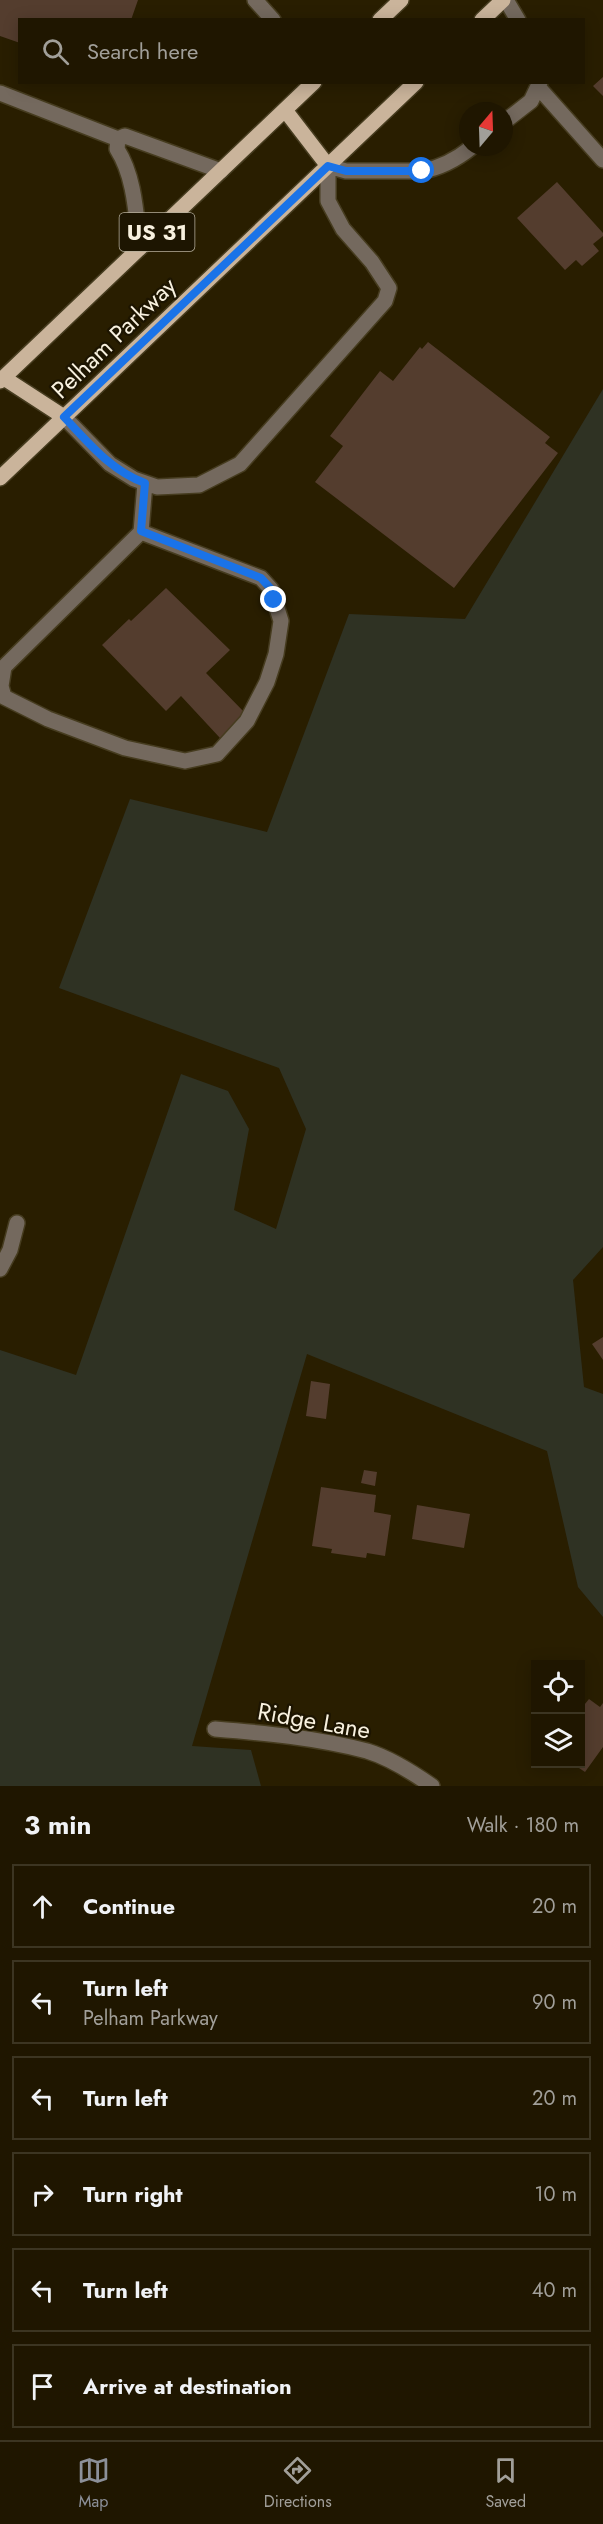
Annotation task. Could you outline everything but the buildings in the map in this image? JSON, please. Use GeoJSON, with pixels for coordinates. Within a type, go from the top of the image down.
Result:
{"type":"FeatureCollection","features":[{"type":"Feature","properties":{"kind":"main road"},"geometry":{"type":"LineString","coordinates":[[382,18],[401,0]]}},
{"type":"Feature","properties":{"kind":"main road"},"geometry":{"type":"LineString","coordinates":[[484,18],[504,0]]}},
{"type":"Feature","properties":{"kind":"main road","name":"Pelham Parkway"},"geometry":{"type":"LineString","coordinates":[[1,379],[312,84]]}},
{"type":"Feature","properties":{"kind":"main road","name":"Pelham Parkway"},"geometry":{"type":"LineString","coordinates":[[0,478],[414,84]]}},
{"type":"Feature","properties":{"kind":"main road"},"geometry":{"type":"LineString","coordinates":[[285,110],[328,166]]}},
{"type":"Feature","properties":{"kind":"main road"},"geometry":{"type":"LineString","coordinates":[[1,379],[64,417]]}},
{"type":"Feature","properties":{"kind":"street"},"geometry":{"type":"LineString","coordinates":[[255,0],[271,18]]}},
{"type":"Feature","properties":{"kind":"street"},"geometry":{"type":"LineString","coordinates":[[504,0],[517,18]]}},
{"type":"Feature","properties":{"kind":"street"},"geometry":{"type":"LineString","coordinates":[[513,115],[531,101],[539,85],[603,160]]}},
{"type":"Feature","properties":{"kind":"street"},"geometry":{"type":"LineString","coordinates":[[0,93],[118,139],[125,136],[221,171]]}},
{"type":"Feature","properties":{"kind":"street"},"geometry":{"type":"LineString","coordinates":[[118,139],[117,149],[126,164],[134,202],[140,249]]}},
{"type":"Feature","properties":{"kind":"street"},"geometry":{"type":"LineString","coordinates":[[64,417],[110,464],[134,479],[156,487],[199,485],[240,464],[385,301],[389,288],[372,262],[344,229],[328,201],[328,166],[346,171],[422,171],[434,170],[461,156]]}},
{"type":"Feature","properties":{"kind":"street"},"geometry":{"type":"LineString","coordinates":[[141,531],[261,578],[271,589],[281,621],[276,654],[267,682],[247,721],[217,754],[185,761],[125,748],[48,719],[4,697],[1,686],[4,667],[141,531],[145,483]]}},
{"type":"Feature","properties":{"kind":"street"},"geometry":{"type":"LineString","coordinates":[[0,1269],[10,1250],[17,1223]]}},
{"type":"Feature","properties":{"kind":"street","name":"Ridge Lane"},"geometry":{"type":"LineString","coordinates":[[215,1729],[287,1736],[368,1751],[409,1770],[432,1786]]}},
{"type":"Feature","properties":{"kind":"green space"},"geometry":{"type":"Polygon","coordinates":[[[603,389],[603,1247],[573,1280],[584,1387],[603,1394],[603,1617],[578,1587],[547,1451],[307,1354],[192,1746],[251,1750],[261,1786],[0,1786],[0,1350],[76,1375],[181,1074],[228,1091],[249,1129],[234,1210],[276,1229],[306,1129],[279,1068],[59,988],[130,799],[267,832],[349,614],[465,619],[603,389]]]}},
{"type":"Feature","properties":{"kind":"route"},"geometry":{"type":"LineString","coordinates":[[274,600],[271,589],[261,578],[141,531],[145,483],[110,464],[64,417],[328,166],[346,171],[422,171]]}}]}
